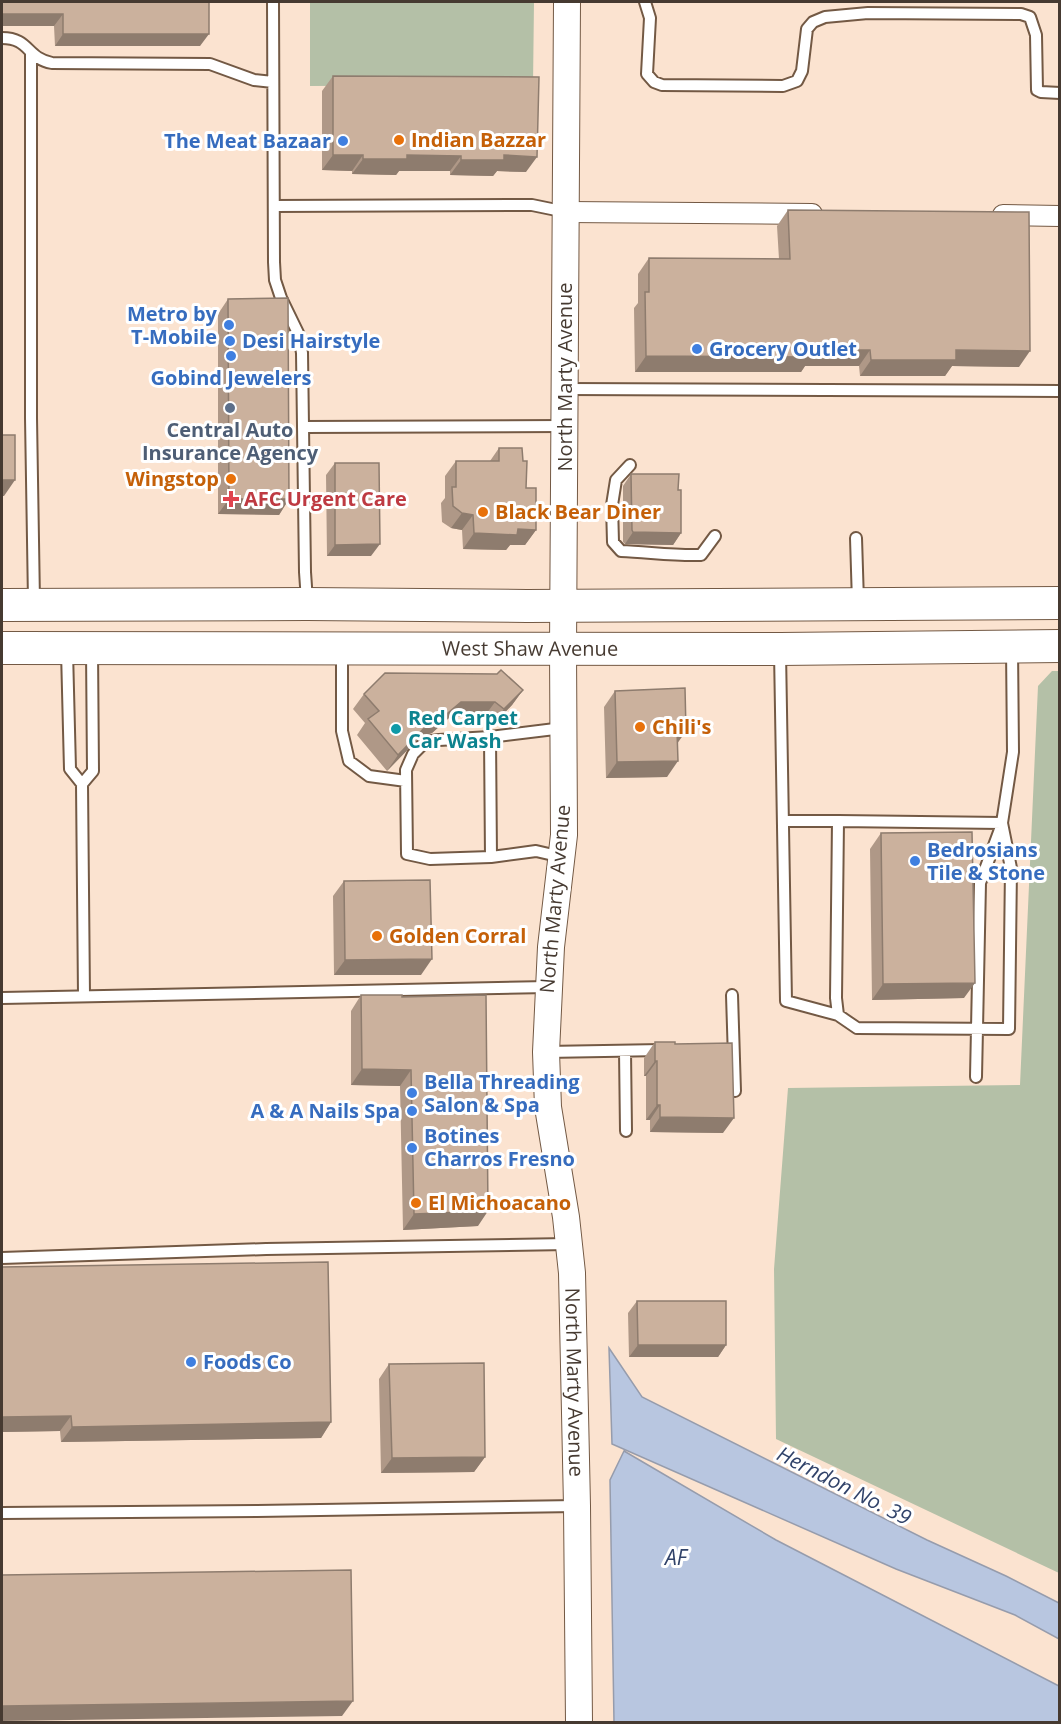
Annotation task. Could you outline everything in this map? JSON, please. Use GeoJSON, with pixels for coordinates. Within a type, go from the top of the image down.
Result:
{"type":"FeatureCollection","features":[{"type":"Feature","properties":{"kind":"main road"},"geometry":{"type":"LineString","coordinates":[[2,605],[564,606],[1059,603]]}},
{"type":"Feature","properties":{"kind":"main road"},"geometry":{"type":"LineString","coordinates":[[79,648],[73,638],[93,627],[106,625],[256,625],[307,604]]}},
{"type":"Feature","properties":{"kind":"main road"},"geometry":{"type":"LineString","coordinates":[[2,626],[25,620],[34,605]]}},
{"type":"Feature","properties":{"kind":"main road"},"geometry":{"type":"LineString","coordinates":[[1012,646],[1035,626],[1059,625]]}},
{"type":"Feature","properties":{"kind":"main road","name":"West Shaw Avenue"},"geometry":{"type":"LineString","coordinates":[[2,648],[780,649],[1059,646]]}},
{"type":"Feature","properties":{"kind":"street","name":"North Marty Avenue"},"geometry":{"type":"LineString","coordinates":[[567,2],[564,835],[552,938],[546,1052],[548,1107],[569,1244],[573,1297],[579,1722]]}},
{"type":"Feature","properties":{"kind":"street"},"geometry":{"type":"LineString","coordinates":[[566,212],[833,214]]}},
{"type":"Feature","properties":{"kind":"street"},"geometry":{"type":"LineString","coordinates":[[988,215],[1059,216]]}},
{"type":"Feature","properties":{"kind":"lane"},"geometry":{"type":"LineString","coordinates":[[273,2],[275,280],[299,334],[302,353],[307,604]]}},
{"type":"Feature","properties":{"kind":"lane"},"geometry":{"type":"LineString","coordinates":[[645,2],[650,18],[647,74],[654,82],[662,85],[783,86],[797,81],[802,71],[807,29],[813,22],[825,17],[868,13],[1021,14],[1030,17],[1036,35],[1037,90],[1059,93]]}},
{"type":"Feature","properties":{"kind":"lane"},"geometry":{"type":"LineString","coordinates":[[2,38],[11,38],[24,43],[41,61],[52,63],[210,64],[254,80],[273,82]]}},
{"type":"Feature","properties":{"kind":"lane"},"geometry":{"type":"LineString","coordinates":[[31,52],[31,418],[34,605]]}},
{"type":"Feature","properties":{"kind":"lane"},"geometry":{"type":"LineString","coordinates":[[274,206],[532,205],[566,212]]}},
{"type":"Feature","properties":{"kind":"lane"},"geometry":{"type":"LineString","coordinates":[[565,389],[1059,391]]}},
{"type":"Feature","properties":{"kind":"lane"},"geometry":{"type":"LineString","coordinates":[[303,427],[564,426]]}},
{"type":"Feature","properties":{"kind":"lane"},"geometry":{"type":"LineString","coordinates":[[630,465],[616,480],[612,505],[613,542],[621,551],[675,556],[701,555],[715,536]]}},
{"type":"Feature","properties":{"kind":"lane"},"geometry":{"type":"LineString","coordinates":[[856,538],[858,605]]}},
{"type":"Feature","properties":{"kind":"lane"},"geometry":{"type":"LineString","coordinates":[[976,1077],[980,883],[1002,823],[1013,752],[1012,646]]}},
{"type":"Feature","properties":{"kind":"lane"},"geometry":{"type":"LineString","coordinates":[[79,648],[70,769],[82,784],[84,996]]}},
{"type":"Feature","properties":{"kind":"lane"},"geometry":{"type":"LineString","coordinates":[[79,648],[93,771],[82,784]]}},
{"type":"Feature","properties":{"kind":"lane"},"geometry":{"type":"LineString","coordinates":[[342,649],[342,731],[349,761],[369,776],[406,781]]}},
{"type":"Feature","properties":{"kind":"lane"},"geometry":{"type":"LineString","coordinates":[[780,649],[786,1001],[838,1015],[857,1028],[1009,1029],[1011,868],[1002,823]]}},
{"type":"Feature","properties":{"kind":"lane"},"geometry":{"type":"LineString","coordinates":[[562,857],[536,851],[491,857],[430,859],[407,855],[406,770],[413,754],[425,742],[563,728]]}},
{"type":"Feature","properties":{"kind":"lane"},"geometry":{"type":"LineString","coordinates":[[490,737],[491,857]]}},
{"type":"Feature","properties":{"kind":"lane"},"geometry":{"type":"LineString","coordinates":[[838,820],[836,998],[838,1015]]}},
{"type":"Feature","properties":{"kind":"lane"},"geometry":{"type":"LineString","coordinates":[[783,821],[1002,823]]}},
{"type":"Feature","properties":{"kind":"lane"},"geometry":{"type":"LineString","coordinates":[[2,998],[548,987]]}},
{"type":"Feature","properties":{"kind":"lane"},"geometry":{"type":"LineString","coordinates":[[732,996],[728,1049],[735,1090]]}},
{"type":"Feature","properties":{"kind":"lane"},"geometry":{"type":"LineString","coordinates":[[546,1052],[669,1050]]}},
{"type":"Feature","properties":{"kind":"lane"},"geometry":{"type":"LineString","coordinates":[[625,1051],[626,1131]]}},
{"type":"Feature","properties":{"kind":"lane"},"geometry":{"type":"LineString","coordinates":[[2,1258],[277,1249],[569,1244]]}},
{"type":"Feature","properties":{"kind":"lane"},"geometry":{"type":"LineString","coordinates":[[2,1513],[577,1506]]}},
{"type":"Feature","properties":{"kind":"green space"},"geometry":{"type":"Polygon","coordinates":[[[310,2],[534,2],[533,85],[310,86],[310,2]]]}},
{"type":"Feature","properties":{"kind":"green space"},"geometry":{"type":"Polygon","coordinates":[[[1052,671],[1060,671],[1059,1573],[776,1439],[774,1269],[788,1088],[1020,1085],[1038,686],[1052,671]]]}},
{"type":"Feature","properties":{"kind":"water"},"geometry":{"type":"Polygon","coordinates":[[[609,1348],[642,1397],[927,1540],[1059,1603],[1059,1639],[1015,1615],[896,1569],[612,1444],[609,1348]]]}},
{"type":"Feature","properties":{"kind":"water","name":"AF"},"geometry":{"type":"Polygon","coordinates":[[[624,1451],[776,1540],[1059,1686],[1059,1722],[614,1722],[610,1480],[624,1451]]]}},
{"type":"Feature","properties":{"kind":"building"},"geometry":{"type":"Polygon","coordinates":[[[2,2],[209,2],[209,34],[63,34],[63,14],[2,14],[2,2]]]}},
{"type":"Feature","properties":{"kind":"building"},"geometry":{"type":"Polygon","coordinates":[[[333,76],[539,77],[537,157],[504,155],[504,160],[461,160],[461,156],[407,155],[407,159],[363,159],[363,155],[333,155],[333,76]]]}},
{"type":"Feature","properties":{"kind":"building"},"geometry":{"type":"Polygon","coordinates":[[[788,210],[1029,212],[1030,351],[956,350],[956,360],[871,360],[870,350],[811,350],[812,357],[646,356],[645,292],[649,292],[649,258],[790,259],[788,210]]]}},
{"type":"Feature","properties":{"kind":"building"},"geometry":{"type":"Polygon","coordinates":[[[288,298],[289,499],[229,499],[228,299],[288,298]]]}},
{"type":"Feature","properties":{"kind":"building"},"geometry":{"type":"Polygon","coordinates":[[[2,435],[15,435],[15,480],[2,480],[2,435]]]}},
{"type":"Feature","properties":{"kind":"building","name":"Black Bear Diner"},"geometry":{"type":"Polygon","coordinates":[[[499,448],[522,448],[523,461],[527,461],[526,488],[536,488],[536,530],[518,529],[517,535],[474,533],[473,515],[462,513],[453,506],[452,487],[456,487],[456,461],[499,461],[499,448]]]}},
{"type":"Feature","properties":{"kind":"building"},"geometry":{"type":"Polygon","coordinates":[[[335,463],[379,463],[380,544],[335,545],[335,463]]]}},
{"type":"Feature","properties":{"kind":"building"},"geometry":{"type":"Polygon","coordinates":[[[631,474],[679,474],[681,533],[633,532],[631,474]]]}},
{"type":"Feature","properties":{"kind":"building","name":"Red Carpet Car Wash"},"geometry":{"type":"Polygon","coordinates":[[[501,670],[523,690],[504,709],[495,702],[461,702],[442,718],[431,721],[398,755],[368,719],[379,711],[364,694],[385,673],[497,674],[501,670]]]}},
{"type":"Feature","properties":{"kind":"building","name":"Chili's"},"geometry":{"type":"Polygon","coordinates":[[[685,688],[686,731],[677,731],[678,761],[617,762],[615,691],[685,688]]]}},
{"type":"Feature","properties":{"kind":"building"},"geometry":{"type":"Polygon","coordinates":[[[972,832],[975,983],[883,984],[881,833],[972,832]]]}},
{"type":"Feature","properties":{"kind":"building","name":"Golden Corral"},"geometry":{"type":"Polygon","coordinates":[[[430,880],[432,959],[345,960],[344,881],[430,880]]]}},
{"type":"Feature","properties":{"kind":"building"},"geometry":{"type":"Polygon","coordinates":[[[361,995],[402,995],[402,997],[486,995],[488,1211],[414,1214],[411,1070],[362,1069],[361,995]]]}},
{"type":"Feature","properties":{"kind":"building"},"geometry":{"type":"Polygon","coordinates":[[[655,1042],[732,1043],[734,1118],[660,1117],[660,1105],[657,1105],[655,1042]]]}},
{"type":"Feature","properties":{"kind":"building"},"geometry":{"type":"Polygon","coordinates":[[[328,1262],[331,1422],[72,1427],[71,1416],[2,1417],[2,1267],[328,1262]]]}},
{"type":"Feature","properties":{"kind":"building"},"geometry":{"type":"Polygon","coordinates":[[[637,1301],[726,1301],[726,1345],[638,1345],[637,1301]]]}},
{"type":"Feature","properties":{"kind":"building"},"geometry":{"type":"Polygon","coordinates":[[[484,1363],[485,1457],[392,1458],[389,1364],[484,1363]]]}},
{"type":"Feature","properties":{"kind":"building"},"geometry":{"type":"Polygon","coordinates":[[[351,1570],[353,1701],[2,1706],[2,1575],[351,1570]]]}},
{"type":"Feature","properties":{"kind":"place","name":"Indian Bazzar"},"geometry":{"type":"Point","coordinates":[399,140]}},
{"type":"Feature","properties":{"kind":"place","name":"The Meat Bazaar"},"geometry":{"type":"Point","coordinates":[343,141]}},
{"type":"Feature","properties":{"kind":"place","name":"Metro by T-Mobile"},"geometry":{"type":"Point","coordinates":[229,325]}},
{"type":"Feature","properties":{"kind":"place","name":"Desi Hairstyle"},"geometry":{"type":"Point","coordinates":[230,341]}},
{"type":"Feature","properties":{"kind":"place","name":"Grocery Outlet"},"geometry":{"type":"Point","coordinates":[697,349]}},
{"type":"Feature","properties":{"kind":"place","name":"Gobind Jewelers"},"geometry":{"type":"Point","coordinates":[231,356]}},
{"type":"Feature","properties":{"kind":"place","name":"Central Auto Insurance Agency"},"geometry":{"type":"Point","coordinates":[230,408]}},
{"type":"Feature","properties":{"kind":"place","name":"Wingstop"},"geometry":{"type":"Point","coordinates":[231,479]}},
{"type":"Feature","properties":{"kind":"place","name":"AFC Urgent Care"},"geometry":{"type":"Point","coordinates":[231,499]}},
{"type":"Feature","properties":{"kind":"place","name":"Black Bear Diner"},"geometry":{"type":"Point","coordinates":[483,512]}},
{"type":"Feature","properties":{"kind":"place","name":"Chili's"},"geometry":{"type":"Point","coordinates":[640,727]}},
{"type":"Feature","properties":{"kind":"place","name":"Red Carpet Car Wash"},"geometry":{"type":"Point","coordinates":[396,729]}},
{"type":"Feature","properties":{"kind":"place","name":"Bedrosians Tile & Stone"},"geometry":{"type":"Point","coordinates":[915,861]}},
{"type":"Feature","properties":{"kind":"place","name":"Golden Corral"},"geometry":{"type":"Point","coordinates":[377,936]}},
{"type":"Feature","properties":{"kind":"place","name":"Bella Threading Salon & Spa"},"geometry":{"type":"Point","coordinates":[412,1093]}},
{"type":"Feature","properties":{"kind":"place","name":"A & A Nails Spa"},"geometry":{"type":"Point","coordinates":[412,1111]}},
{"type":"Feature","properties":{"kind":"place","name":"Botines Charros Fresno"},"geometry":{"type":"Point","coordinates":[412,1148]}},
{"type":"Feature","properties":{"kind":"place","name":"El Michoacano"},"geometry":{"type":"Point","coordinates":[416,1203]}},
{"type":"Feature","properties":{"kind":"place","name":"Foods Co"},"geometry":{"type":"Point","coordinates":[191,1362]}},
{"type":"Feature","properties":{"kind":"water label","name":"Herndon No. 39"},"geometry":{"type":"Point","coordinates":[844,1486]}}]}
